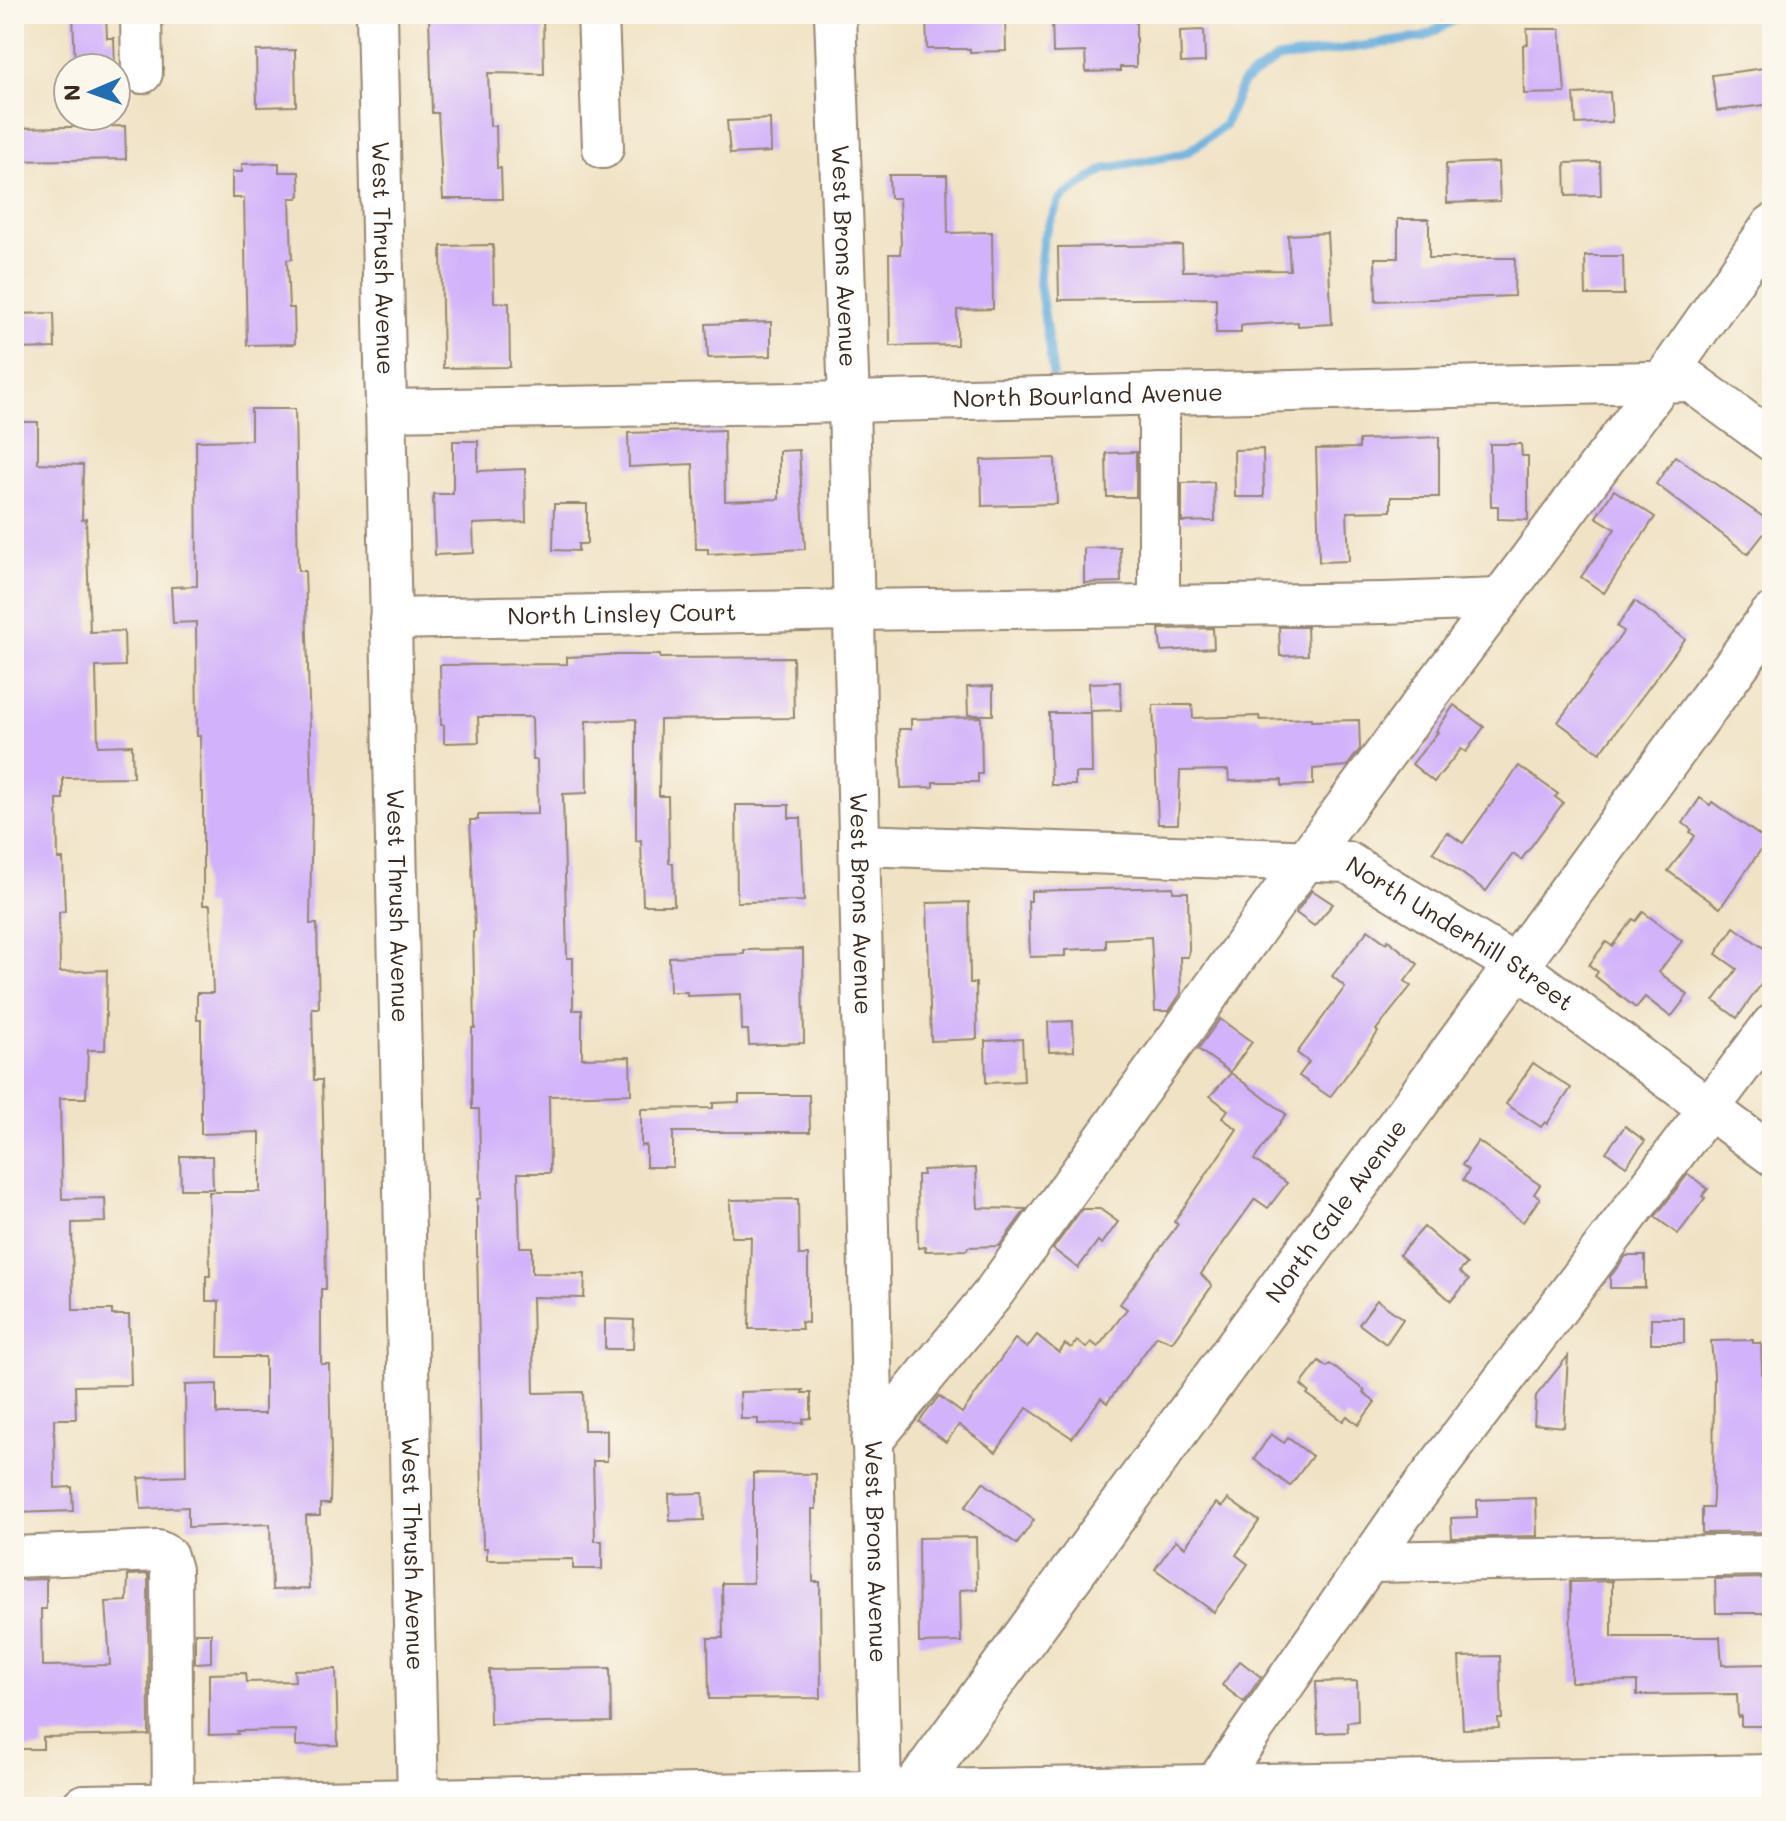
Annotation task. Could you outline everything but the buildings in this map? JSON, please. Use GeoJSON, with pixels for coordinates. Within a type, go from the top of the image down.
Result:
{"type":"FeatureCollection","features":[{"type":"Feature","properties":{"kind":"main road","name":"North Gale Avenue"},"geometry":{"type":"LineString","coordinates":[[898,1798],[1772,616]]}},
{"type":"Feature","properties":{"kind":"main road"},"geometry":{"type":"LineString","coordinates":[[84,1807],[418,1799],[898,1798],[1214,1786],[1772,1777]]}},
{"type":"Feature","properties":{"kind":"street"},"geometry":{"type":"LineString","coordinates":[[141,14],[142,73]]}},
{"type":"Feature","properties":{"kind":"street","name":"West Thrush Avenue"},"geometry":{"type":"LineString","coordinates":[[377,14],[418,1799]]}},
{"type":"Feature","properties":{"kind":"street"},"geometry":{"type":"LineString","coordinates":[[598,14],[603,148]]}},
{"type":"Feature","properties":{"kind":"street","name":"West Brons Avenue"},"geometry":{"type":"LineString","coordinates":[[835,14],[849,402],[872,1441],[898,1798]]}},
{"type":"Feature","properties":{"kind":"street"},"geometry":{"type":"LineString","coordinates":[[872,1441],[992,1295],[1305,861],[1662,382],[1772,225]]}},
{"type":"Feature","properties":{"kind":"street","name":"North Bourland Avenue"},"geometry":{"type":"LineString","coordinates":[[386,410],[1690,381],[1772,441]]}},
{"type":"Feature","properties":{"kind":"street"},"geometry":{"type":"LineString","coordinates":[[1159,394],[1159,606]]}},
{"type":"Feature","properties":{"kind":"street","name":"North Linsley Court"},"geometry":{"type":"LineString","coordinates":[[390,619],[1500,599]]}},
{"type":"Feature","properties":{"kind":"street","name":"North Underhill Street"},"geometry":{"type":"LineString","coordinates":[[859,845],[1347,862],[1515,965],[1772,1155]]}},
{"type":"Feature","properties":{"kind":"street"},"geometry":{"type":"LineString","coordinates":[[1214,1786],[1402,1514],[1772,1025]]}},
{"type":"Feature","properties":{"kind":"street"},"geometry":{"type":"LineString","coordinates":[[14,1557],[158,1551],[167,1556],[171,1570],[173,1805]]}},
{"type":"Feature","properties":{"kind":"street"},"geometry":{"type":"LineString","coordinates":[[1370,1562],[1772,1555]]}},
{"type":"Feature","properties":{"kind":"waterway"},"geometry":{"type":"LineString","coordinates":[[1053,374],[1039,279],[1043,239],[1060,199],[1105,169],[1186,153],[1224,126],[1243,82],[1277,59],[1424,37],[1464,14]]}}]}
